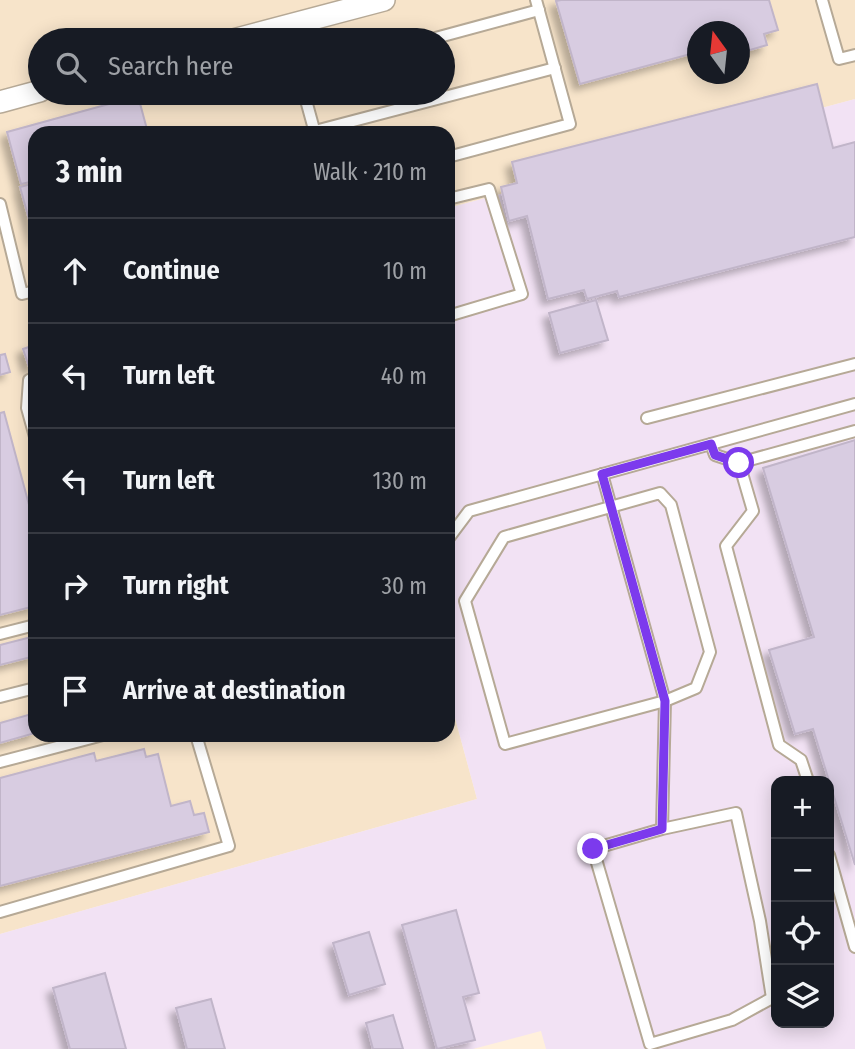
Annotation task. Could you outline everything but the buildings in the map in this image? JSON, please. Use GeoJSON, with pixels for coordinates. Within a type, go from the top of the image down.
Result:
{"type":"FeatureCollection","features":[{"type":"Feature","properties":{"kind":"street"},"geometry":{"type":"LineString","coordinates":[[303,28],[384,0]]}},
{"type":"Feature","properties":{"kind":"street"},"geometry":{"type":"LineString","coordinates":[[0,102],[28,95]]}},
{"type":"Feature","properties":{"kind":"lane"},"geometry":{"type":"LineString","coordinates":[[822,0],[839,59],[855,55]]}},
{"type":"Feature","properties":{"kind":"lane"},"geometry":{"type":"LineString","coordinates":[[455,31],[538,5],[570,124],[455,155]]}},
{"type":"Feature","properties":{"kind":"lane"},"geometry":{"type":"LineString","coordinates":[[455,95],[555,68]]}},
{"type":"Feature","properties":{"kind":"lane"},"geometry":{"type":"LineString","coordinates":[[307,105],[313,126]]}},
{"type":"Feature","properties":{"kind":"lane"},"geometry":{"type":"LineString","coordinates":[[338,126],[416,105]]}},
{"type":"Feature","properties":{"kind":"lane"},"geometry":{"type":"LineString","coordinates":[[455,197],[489,189],[522,294],[455,314]]}},
{"type":"Feature","properties":{"kind":"lane"},"geometry":{"type":"LineString","coordinates":[[0,204],[22,294],[28,292]]}},
{"type":"Feature","properties":{"kind":"lane"},"geometry":{"type":"LineString","coordinates":[[647,418],[855,364]]}},
{"type":"Feature","properties":{"kind":"lane"},"geometry":{"type":"LineString","coordinates":[[455,530],[469,511],[855,404]]}},
{"type":"Feature","properties":{"kind":"lane"},"geometry":{"type":"LineString","coordinates":[[711,444],[715,455],[739,463],[855,431]]}},
{"type":"Feature","properties":{"kind":"lane"},"geometry":{"type":"LineString","coordinates":[[739,463],[752,511],[726,546],[779,746],[801,760],[806,776]]}},
{"type":"Feature","properties":{"kind":"lane"},"geometry":{"type":"LineString","coordinates":[[602,474],[665,701],[662,829]]}},
{"type":"Feature","properties":{"kind":"lane"},"geometry":{"type":"LineString","coordinates":[[660,493],[671,505],[710,652],[696,688],[665,701],[505,744],[465,601],[504,537],[660,493]]}},
{"type":"Feature","properties":{"kind":"lane"},"geometry":{"type":"LineString","coordinates":[[0,634],[28,627]]}},
{"type":"Feature","properties":{"kind":"lane"},"geometry":{"type":"LineString","coordinates":[[0,697],[28,690]]}},
{"type":"Feature","properties":{"kind":"lane"},"geometry":{"type":"LineString","coordinates":[[0,762],[76,742]]}},
{"type":"Feature","properties":{"kind":"lane"},"geometry":{"type":"LineString","coordinates":[[0,912],[229,846],[199,742]]}},
{"type":"Feature","properties":{"kind":"lane"},"geometry":{"type":"LineString","coordinates":[[736,813],[760,921],[772,998],[732,1020],[650,1044],[593,849],[662,829],[736,813]]}},
{"type":"Feature","properties":{"kind":"lane"},"geometry":{"type":"LineString","coordinates":[[834,873],[855,947]]}},
{"type":"Feature","properties":{"kind":"shaded area"},"geometry":{"type":"Polygon","coordinates":[[[0,0],[855,0],[855,99],[455,206],[455,126],[28,126],[28,742],[455,742],[455,718],[477,799],[0,934],[0,0]]]}},
{"type":"Feature","properties":{"kind":"shaded area"},"geometry":{"type":"Polygon","coordinates":[[[855,99],[855,1049],[546,1049],[541,1031],[473,1049],[0,1049],[0,934],[477,799],[455,718],[455,206],[855,99]]]}},
{"type":"Feature","properties":{"kind":"route"},"geometry":{"type":"LineString","coordinates":[[593,849],[662,829],[665,701],[602,474],[711,444],[715,455],[739,463]]}}]}
